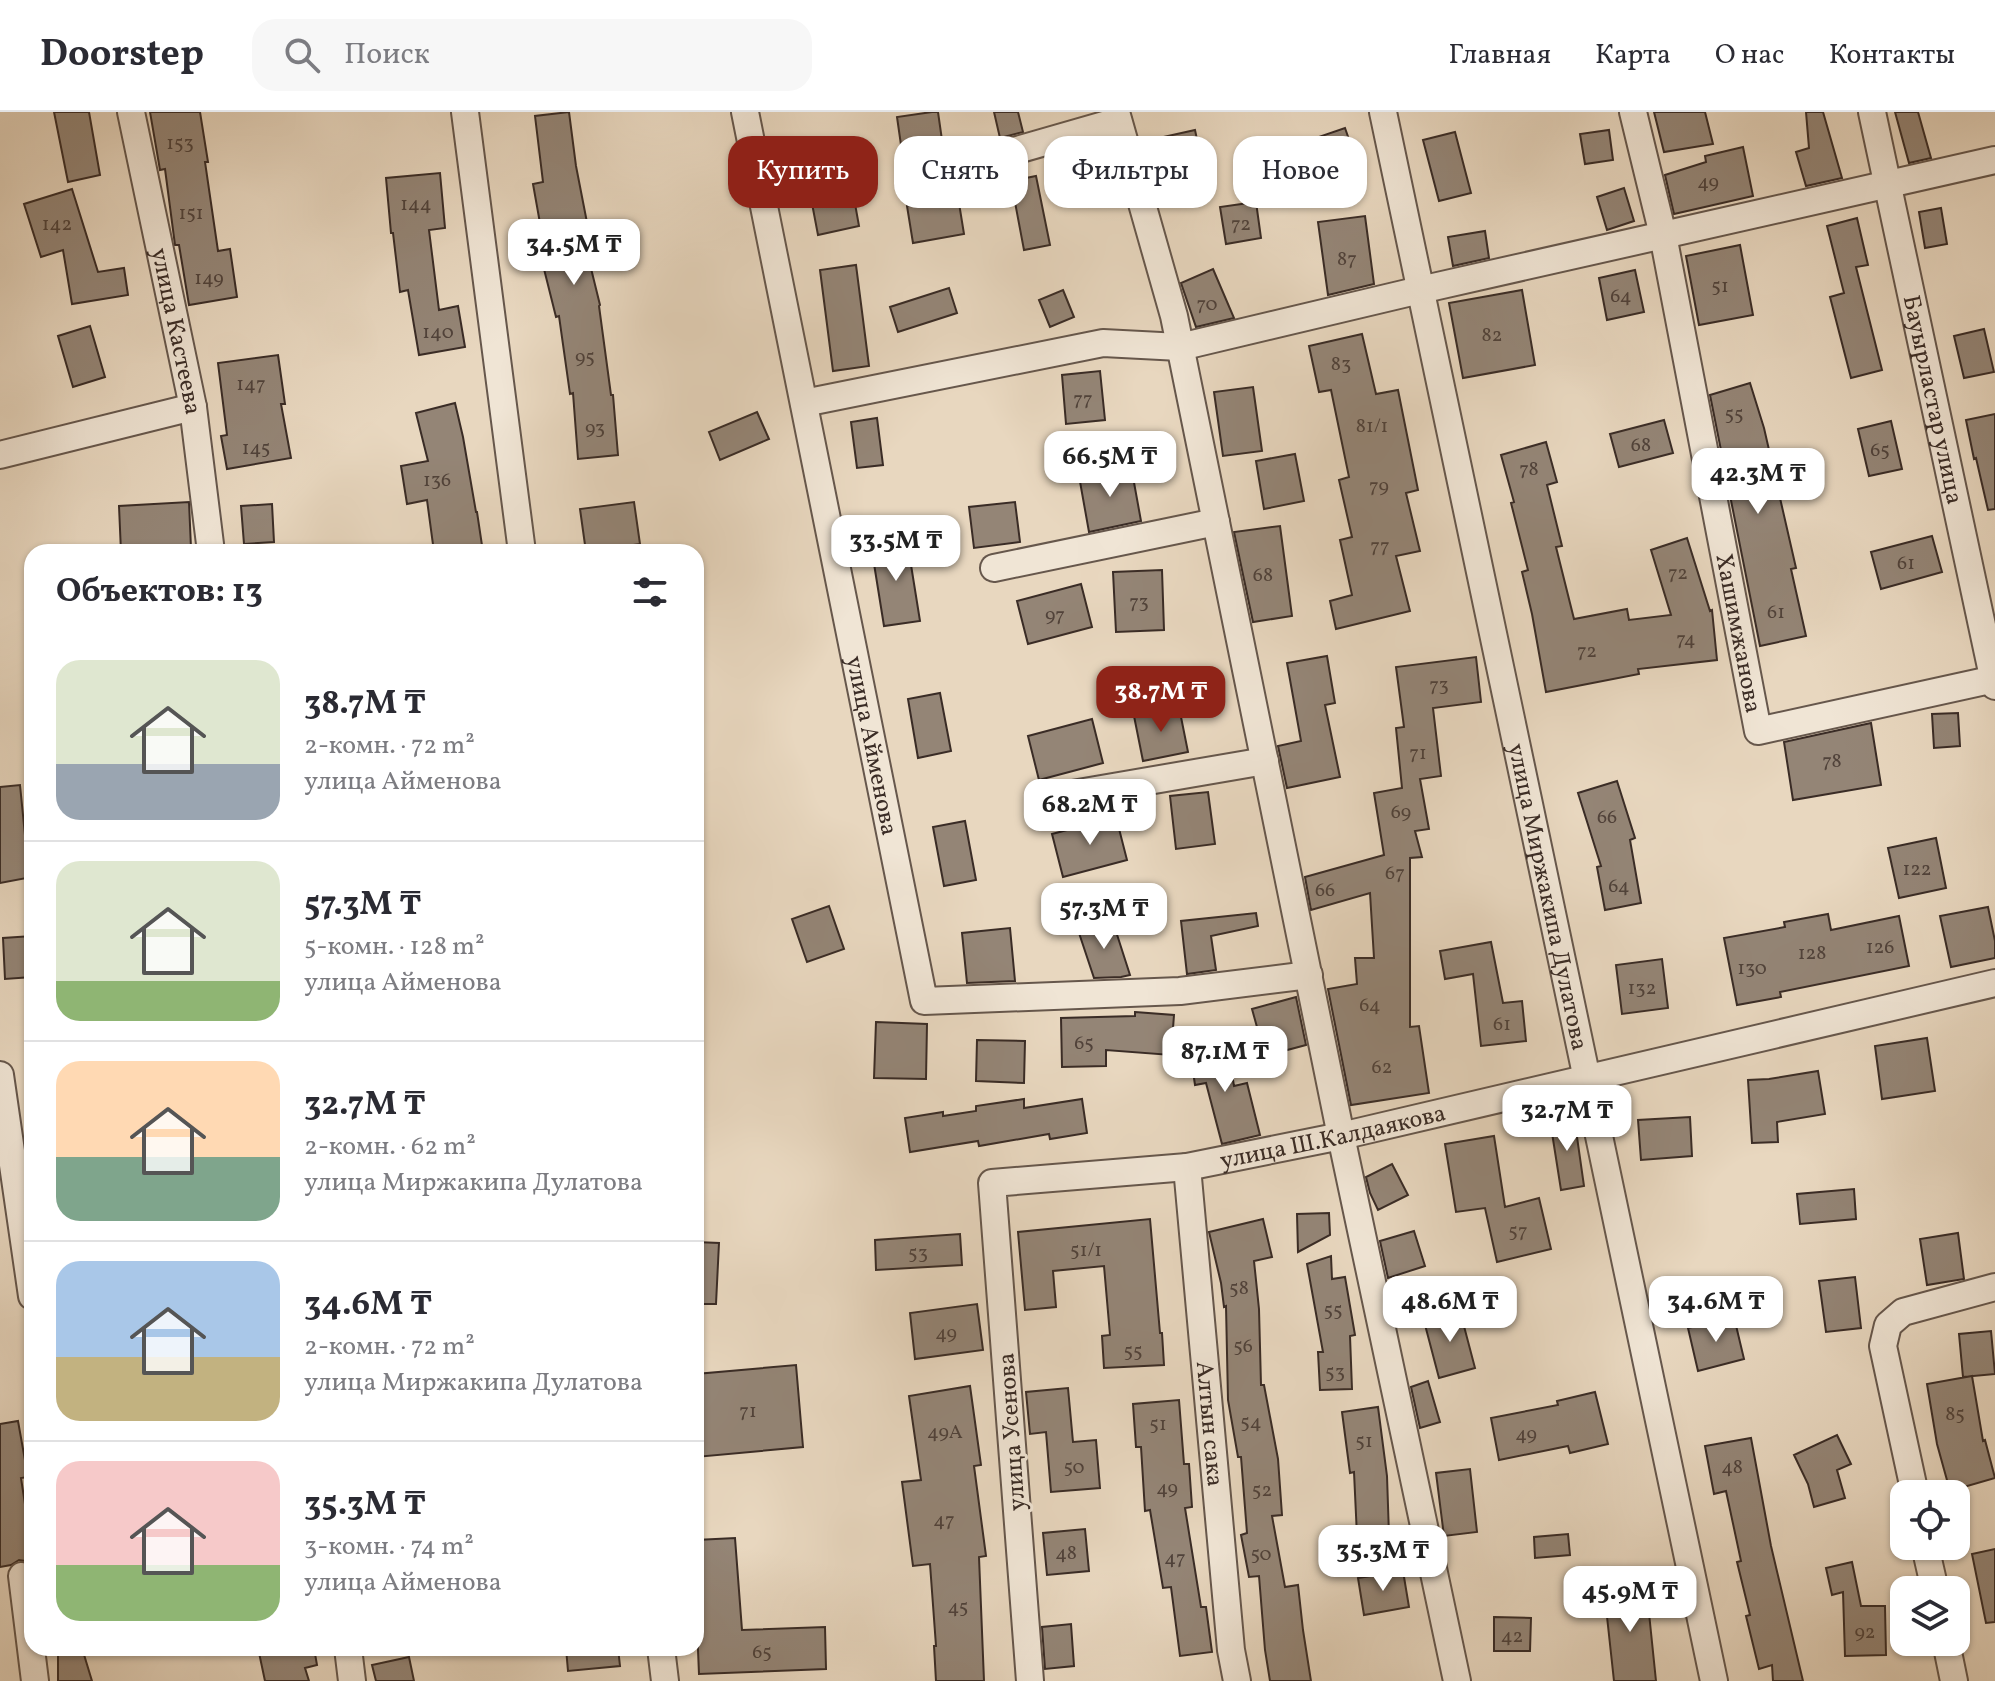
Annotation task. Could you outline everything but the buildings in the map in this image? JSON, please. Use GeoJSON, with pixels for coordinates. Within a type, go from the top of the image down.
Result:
{"type":"FeatureCollection","features":[{"type":"Feature","properties":{"kind":"street","name":"улица Кастеева"},"geometry":{"type":"LineString","coordinates":[[131,112],[193,407],[210,544]]}},
{"type":"Feature","properties":{"kind":"street"},"geometry":{"type":"LineString","coordinates":[[465,112],[521,544]]}},
{"type":"Feature","properties":{"kind":"street","name":"улица Айменова"},"geometry":{"type":"LineString","coordinates":[[745,112],[924,1001],[1180,991],[1309,975]]}},
{"type":"Feature","properties":{"kind":"street","name":"улица Миржакипа Дулатова"},"geometry":{"type":"LineString","coordinates":[[1383,112],[1714,1681]]}},
{"type":"Feature","properties":{"kind":"street","name":"Хашимжанова"},"geometry":{"type":"LineString","coordinates":[[1633,112],[1663,235],[1758,731],[1995,681]]}},
{"type":"Feature","properties":{"kind":"street","name":"Бауырластар улица"},"geometry":{"type":"LineString","coordinates":[[1872,112],[1995,681]]}},
{"type":"Feature","properties":{"kind":"street"},"geometry":{"type":"LineString","coordinates":[[1028,144],[1117,116],[1174,316],[1341,1136],[1457,1681]]}},
{"type":"Feature","properties":{"kind":"street"},"geometry":{"type":"LineString","coordinates":[[804,403],[1103,343],[1180,347],[1995,160]]}},
{"type":"Feature","properties":{"kind":"street"},"geometry":{"type":"LineString","coordinates":[[0,455],[193,407]]}},
{"type":"Feature","properties":{"kind":"street"},"geometry":{"type":"LineString","coordinates":[[994,568],[1216,522]]}},
{"type":"Feature","properties":{"kind":"street"},"geometry":{"type":"LineString","coordinates":[[1055,797],[1265,761]]}},
{"type":"Feature","properties":{"kind":"street","name":"улица Ш.Калдаякова"},"geometry":{"type":"LineString","coordinates":[[992,1183],[1187,1167],[1341,1136],[1995,983]]}},
{"type":"Feature","properties":{"kind":"street"},"geometry":{"type":"LineString","coordinates":[[0,1075],[24,1241]]}},
{"type":"Feature","properties":{"kind":"street","name":"Алтын сака"},"geometry":{"type":"LineString","coordinates":[[1187,1167],[1231,1650],[1237,1681]]}},
{"type":"Feature","properties":{"kind":"street","name":"улица Усенова"},"geometry":{"type":"LineString","coordinates":[[992,1183],[1030,1681]]}},
{"type":"Feature","properties":{"kind":"street"},"geometry":{"type":"LineString","coordinates":[[1912,1480],[1883,1346],[1888,1325],[1903,1312],[1995,1287]]}},
{"type":"Feature","properties":{"kind":"street"},"geometry":{"type":"LineString","coordinates":[[18,1577],[24,1614]]}},
{"type":"Feature","properties":{"kind":"street"},"geometry":{"type":"LineString","coordinates":[[31,1656],[35,1681]]}},
{"type":"Feature","properties":{"kind":"street"},"geometry":{"type":"LineString","coordinates":[[349,1656],[352,1681]]}},
{"type":"Feature","properties":{"kind":"street"},"geometry":{"type":"LineString","coordinates":[[662,1656],[665,1681]]}},
{"type":"Feature","properties":{"kind":"street"},"geometry":{"type":"LineString","coordinates":[[1949,1656],[1954,1681]]}}]}
